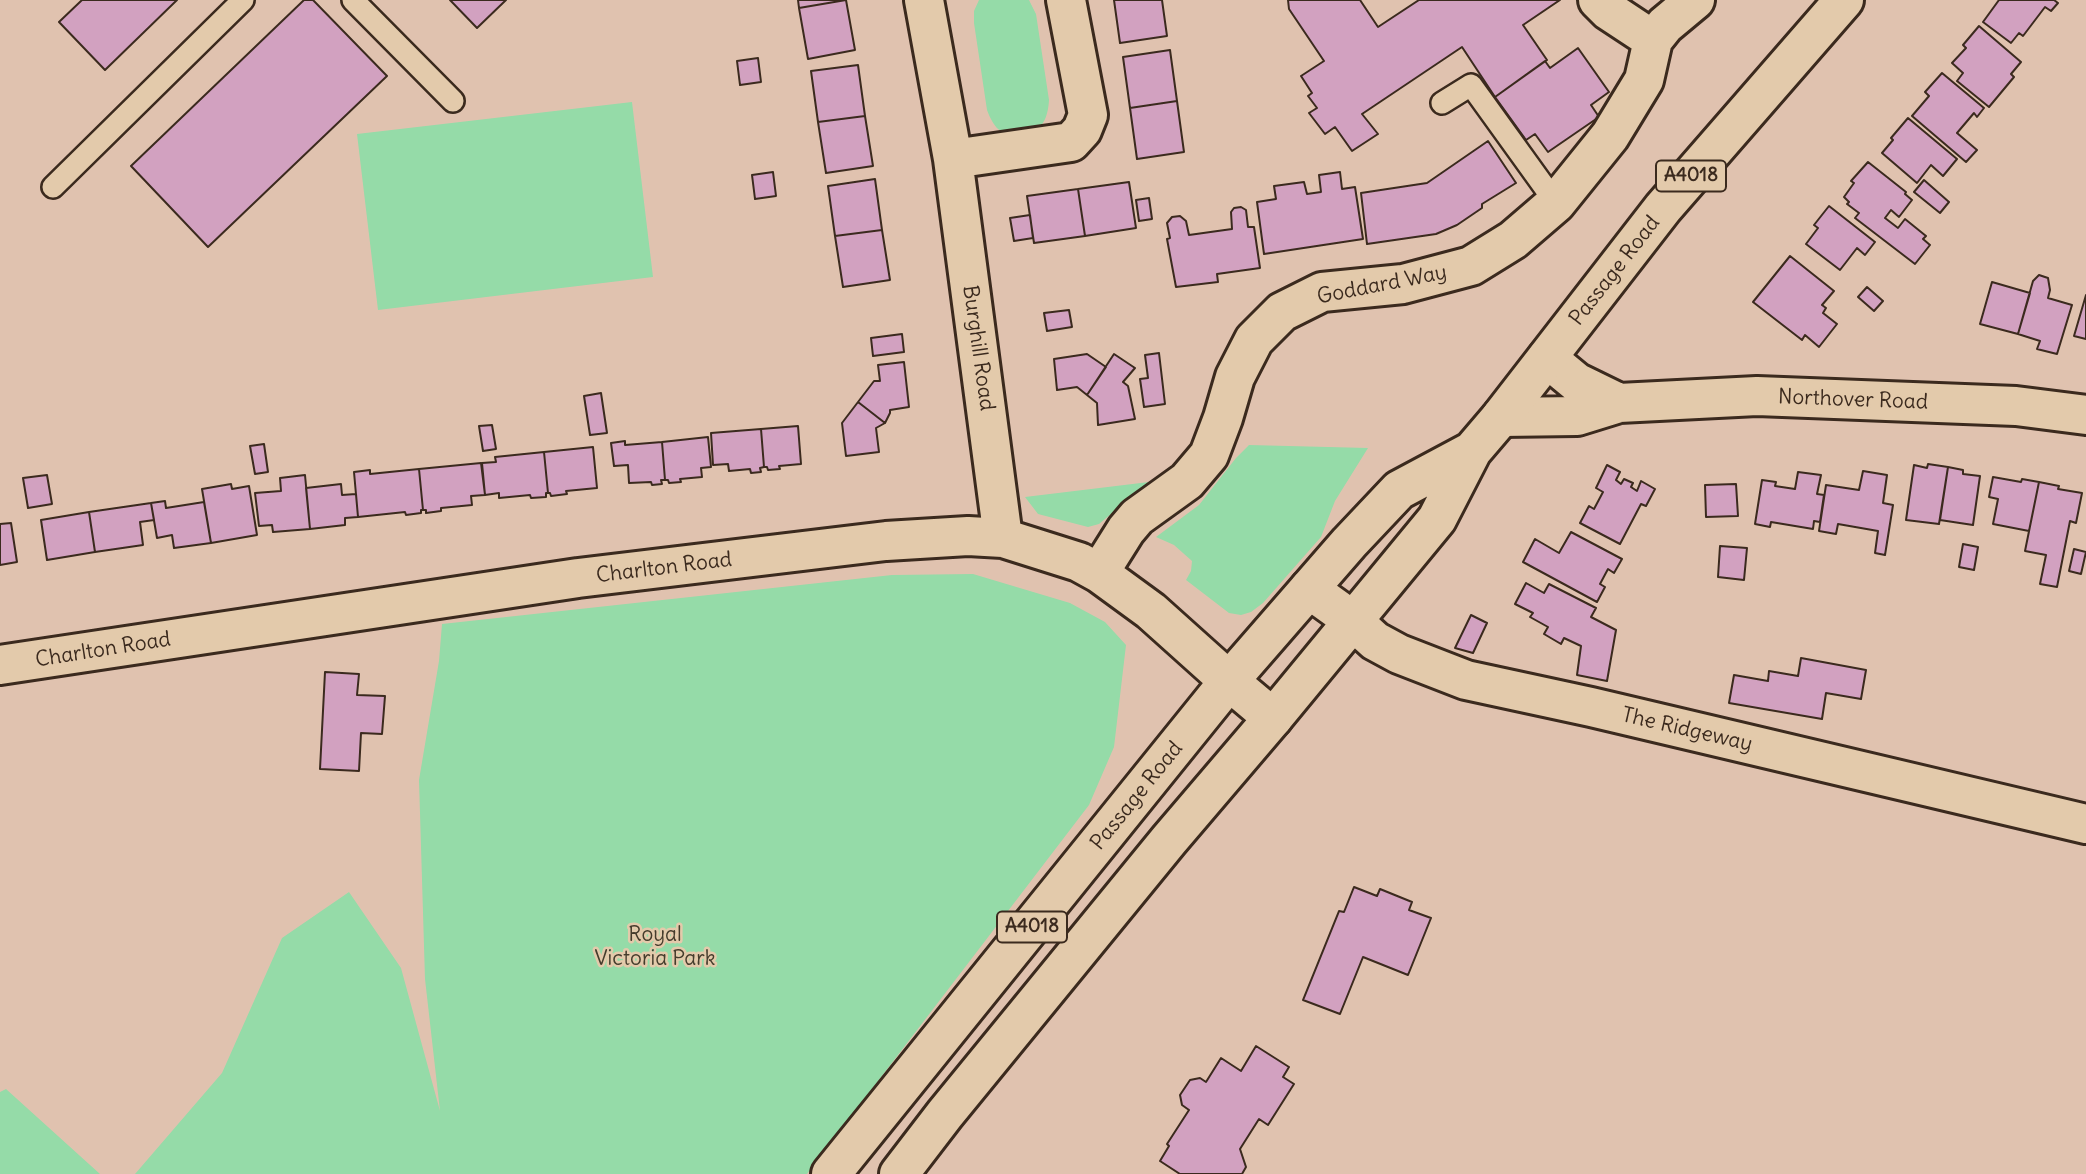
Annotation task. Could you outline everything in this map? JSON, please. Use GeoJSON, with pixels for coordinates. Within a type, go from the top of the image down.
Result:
{"type":"FeatureCollection","features":[{"type":"Feature","properties":{"kind":"street","name":"Burghill Road"},"geometry":{"type":"LineString","coordinates":[[924,0],[953,159],[1003,538]]}},
{"type":"Feature","properties":{"kind":"street"},"geometry":{"type":"LineString","coordinates":[[953,159],[1071,142],[1082,130],[1088,115],[1066,0]]}},
{"type":"Feature","properties":{"kind":"street"},"geometry":{"type":"LineString","coordinates":[[1598,0],[1609,11],[1653,40],[1665,25],[1695,0]]}},
{"type":"Feature","properties":{"kind":"street","name":"Passage Road"},"geometry":{"type":"LineString","coordinates":[[899,1174],[1169,839],[1437,519],[1472,451],[1664,208],[1844,0]]}},
{"type":"Feature","properties":{"kind":"street","name":"Goddard Way"},"geometry":{"type":"LineString","coordinates":[[1099,573],[1137,517],[1187,481],[1209,455],[1235,377],[1254,340],[1282,312],[1322,292],[1403,284],[1471,266],[1513,240],[1556,203],[1610,136],[1644,80],[1653,40]]}},
{"type":"Feature","properties":{"kind":"street","name":"Northover Road"},"geometry":{"type":"LineString","coordinates":[[1547,359],[1576,382],[1619,403]]}},
{"type":"Feature","properties":{"kind":"street","name":"Northover Road"},"geometry":{"type":"LineString","coordinates":[[1501,417],[1577,416],[1619,403],[1757,396],[2016,406],[2086,415]]}},
{"type":"Feature","properties":{"kind":"street","name":"Passage Road"},"geometry":{"type":"LineString","coordinates":[[831,1174],[1229,681],[1309,589],[1399,490],[1472,451]]}},
{"type":"Feature","properties":{"kind":"street","name":"Charlton Road"},"geometry":{"type":"LineString","coordinates":[[0,665],[578,578],[886,541],[968,536],[1003,538],[1079,562],[1099,573],[1152,611],[1273,718]]}},
{"type":"Feature","properties":{"kind":"street","name":"The Ridgeway"},"geometry":{"type":"LineString","coordinates":[[1309,589],[1352,620],[1375,641],[1399,654],[1466,680],[2086,824]]}},
{"type":"Feature","properties":{"kind":"lane"},"geometry":{"type":"LineString","coordinates":[[53,187],[243,0]]}},
{"type":"Feature","properties":{"kind":"lane"},"geometry":{"type":"LineString","coordinates":[[353,0],[453,101]]}},
{"type":"Feature","properties":{"kind":"lane"},"geometry":{"type":"LineString","coordinates":[[1442,103],[1471,85],[1556,203]]}},
{"type":"Feature","properties":{"kind":"green space"},"geometry":{"type":"Polygon","coordinates":[[[979,0],[1029,0],[1036,14],[1049,100],[1043,122],[1036,130],[1025,134],[1005,133],[993,123],[987,110],[974,23],[974,11],[979,0]]]}},
{"type":"Feature","properties":{"kind":"green space"},"geometry":{"type":"Polygon","coordinates":[[[632,102],[653,277],[378,310],[357,134],[632,102]]]}},
{"type":"Feature","properties":{"kind":"green space"},"geometry":{"type":"Polygon","coordinates":[[[1249,445],[1368,448],[1335,501],[1321,537],[1263,603],[1251,612],[1241,615],[1229,613],[1186,580],[1192,561],[1174,545],[1156,537],[1199,505],[1249,445]]]}},
{"type":"Feature","properties":{"kind":"green space"},"geometry":{"type":"Polygon","coordinates":[[[1149,482],[1099,524],[1088,527],[1038,514],[1025,497],[1149,482]]]}},
{"type":"Feature","properties":{"kind":"green space","name":"Royal Victoria Park"},"geometry":{"type":"Polygon","coordinates":[[[973,574],[1070,603],[1105,622],[1126,645],[1114,747],[1089,805],[807,1174],[135,1174],[222,1073],[282,938],[349,892],[401,968],[440,1111],[425,979],[419,780],[439,661],[442,624],[892,575],[973,574]]]}},
{"type":"Feature","properties":{"kind":"green space"},"geometry":{"type":"Polygon","coordinates":[[[6,1089],[100,1174],[0,1174],[0,1092],[6,1089]]]}},
{"type":"Feature","properties":{"kind":"building"},"geometry":{"type":"Polygon","coordinates":[[[82,0],[177,0],[105,70],[59,22],[82,0]]]}},
{"type":"Feature","properties":{"kind":"building"},"geometry":{"type":"Polygon","coordinates":[[[304,0],[313,0],[387,76],[208,247],[131,166],[304,0]]]}},
{"type":"Feature","properties":{"kind":"building"},"geometry":{"type":"Polygon","coordinates":[[[450,0],[506,0],[477,28],[450,0]]]}},
{"type":"Feature","properties":{"kind":"building"},"geometry":{"type":"Polygon","coordinates":[[[798,0],[846,0],[799,8],[798,0]]]}},
{"type":"Feature","properties":{"kind":"building"},"geometry":{"type":"Polygon","coordinates":[[[846,0],[855,50],[808,59],[799,8],[846,0]]]}},
{"type":"Feature","properties":{"kind":"building"},"geometry":{"type":"Polygon","coordinates":[[[1114,0],[1162,0],[1167,36],[1120,43],[1114,0]]]}},
{"type":"Feature","properties":{"kind":"building"},"geometry":{"type":"Polygon","coordinates":[[[1288,0],[1360,0],[1378,27],[1419,0],[1560,0],[1523,25],[1547,60],[1495,97],[1462,47],[1362,114],[1378,134],[1352,151],[1335,127],[1325,134],[1309,113],[1317,108],[1308,96],[1312,93],[1301,76],[1324,61],[1289,9],[1288,0]]]}},
{"type":"Feature","properties":{"kind":"building"},"geometry":{"type":"Polygon","coordinates":[[[1999,0],[2054,0],[2058,3],[2051,11],[2045,7],[2023,36],[2019,33],[2011,43],[1983,22],[1999,0]]]}},
{"type":"Feature","properties":{"kind":"building"},"geometry":{"type":"Polygon","coordinates":[[[1979,26],[2021,62],[2011,74],[2014,77],[1989,107],[1957,81],[1963,73],[1952,63],[1966,48],[1963,45],[1979,26]]]}},
{"type":"Feature","properties":{"kind":"building"},"geometry":{"type":"Polygon","coordinates":[[[1578,48],[1609,92],[1591,105],[1599,117],[1548,152],[1535,134],[1526,140],[1495,97],[1545,61],[1550,68],[1578,48]]]}},
{"type":"Feature","properties":{"kind":"building"},"geometry":{"type":"Polygon","coordinates":[[[1170,50],[1177,101],[1130,108],[1123,57],[1170,50]]]}},
{"type":"Feature","properties":{"kind":"building"},"geometry":{"type":"Polygon","coordinates":[[[758,58],[761,82],[740,85],[737,61],[758,58]]]}},
{"type":"Feature","properties":{"kind":"building"},"geometry":{"type":"Polygon","coordinates":[[[858,65],[865,116],[818,122],[811,71],[858,65]]]}},
{"type":"Feature","properties":{"kind":"building"},"geometry":{"type":"Polygon","coordinates":[[[1942,73],[1984,108],[1977,117],[1974,113],[1957,133],[1977,150],[1966,162],[1912,116],[1929,96],[1925,92],[1942,73]]]}},
{"type":"Feature","properties":{"kind":"building"},"geometry":{"type":"Polygon","coordinates":[[[1177,101],[1184,152],[1137,159],[1130,108],[1177,101]]]}},
{"type":"Feature","properties":{"kind":"building"},"geometry":{"type":"Polygon","coordinates":[[[865,116],[873,166],[826,173],[818,122],[865,116]]]}},
{"type":"Feature","properties":{"kind":"building"},"geometry":{"type":"Polygon","coordinates":[[[1908,118],[1957,159],[1943,176],[1931,165],[1917,183],[1882,153],[1908,118]]]}},
{"type":"Feature","properties":{"kind":"building"},"geometry":{"type":"Polygon","coordinates":[[[1488,141],[1516,183],[1482,204],[1482,208],[1457,225],[1436,234],[1367,244],[1361,193],[1427,183],[1488,141]]]}},
{"type":"Feature","properties":{"kind":"building"},"geometry":{"type":"Polygon","coordinates":[[[1868,162],[1906,192],[1912,200],[1899,217],[1891,210],[1885,218],[1898,228],[1905,219],[1926,236],[1923,239],[1930,245],[1915,264],[1855,218],[1859,213],[1847,204],[1849,202],[1844,197],[1854,183],[1851,181],[1868,162]]]}},
{"type":"Feature","properties":{"kind":"building"},"geometry":{"type":"Polygon","coordinates":[[[773,172],[776,196],[755,199],[752,175],[773,172]]]}},
{"type":"Feature","properties":{"kind":"building"},"geometry":{"type":"Polygon","coordinates":[[[1340,172],[1342,189],[1355,187],[1363,239],[1264,254],[1257,202],[1276,199],[1274,186],[1304,182],[1307,194],[1321,192],[1319,175],[1340,172]]]}},
{"type":"Feature","properties":{"kind":"building"},"geometry":{"type":"Polygon","coordinates":[[[875,179],[882,230],[835,236],[828,186],[875,179]]]}},
{"type":"Feature","properties":{"kind":"building"},"geometry":{"type":"Polygon","coordinates":[[[1924,180],[1949,202],[1940,213],[1914,192],[1924,180]]]}},
{"type":"Feature","properties":{"kind":"building"},"geometry":{"type":"Polygon","coordinates":[[[1129,182],[1136,228],[1085,236],[1078,189],[1129,182]]]}},
{"type":"Feature","properties":{"kind":"building"},"geometry":{"type":"Polygon","coordinates":[[[1078,189],[1085,236],[1034,243],[1027,196],[1078,189]]]}},
{"type":"Feature","properties":{"kind":"building"},"geometry":{"type":"Polygon","coordinates":[[[1149,198],[1152,219],[1139,221],[1136,200],[1149,198]]]}},
{"type":"Feature","properties":{"kind":"building"},"geometry":{"type":"Polygon","coordinates":[[[1829,206],[1875,242],[1865,255],[1857,248],[1840,270],[1806,244],[1818,228],[1814,225],[1829,206]]]}},
{"type":"Feature","properties":{"kind":"building"},"geometry":{"type":"Polygon","coordinates":[[[1241,207],[1246,210],[1248,227],[1254,227],[1260,268],[1217,274],[1218,282],[1176,287],[1167,239],[1170,238],[1167,223],[1172,217],[1180,216],[1186,221],[1189,235],[1232,229],[1231,212],[1234,208],[1241,207]]]}},
{"type":"Feature","properties":{"kind":"building"},"geometry":{"type":"Polygon","coordinates":[[[1030,215],[1033,238],[1014,241],[1010,218],[1030,215]]]}},
{"type":"Feature","properties":{"kind":"building"},"geometry":{"type":"Polygon","coordinates":[[[882,230],[890,280],[843,287],[835,236],[882,230]]]}},
{"type":"Feature","properties":{"kind":"building"},"geometry":{"type":"Polygon","coordinates":[[[1790,256],[1834,291],[1822,305],[1826,308],[1823,313],[1837,324],[1819,347],[1805,335],[1802,340],[1753,302],[1790,256]]]}},
{"type":"Feature","properties":{"kind":"building"},"geometry":{"type":"Polygon","coordinates":[[[2039,275],[2048,278],[2048,298],[2072,305],[2057,354],[2037,349],[2040,341],[2018,334],[2033,281],[2039,275]]]}},
{"type":"Feature","properties":{"kind":"building"},"geometry":{"type":"Polygon","coordinates":[[[1992,282],[2030,293],[2018,334],[1980,324],[1992,282]]]}},
{"type":"Feature","properties":{"kind":"building"},"geometry":{"type":"Polygon","coordinates":[[[1867,287],[1883,301],[1874,311],[1858,297],[1867,287]]]}},
{"type":"Feature","properties":{"kind":"building"},"geometry":{"type":"Polygon","coordinates":[[[2086,295],[2086,339],[2074,336],[2086,295]]]}},
{"type":"Feature","properties":{"kind":"building"},"geometry":{"type":"Polygon","coordinates":[[[1069,310],[1072,327],[1047,331],[1044,313],[1069,310]]]}},
{"type":"Feature","properties":{"kind":"building"},"geometry":{"type":"Polygon","coordinates":[[[902,334],[904,352],[873,356],[871,338],[902,334]]]}},
{"type":"Feature","properties":{"kind":"building"},"geometry":{"type":"Polygon","coordinates":[[[1159,353],[1165,404],[1144,407],[1140,379],[1148,378],[1145,355],[1159,353]]]}},
{"type":"Feature","properties":{"kind":"building"},"geometry":{"type":"Polygon","coordinates":[[[1087,354],[1106,367],[1087,395],[1077,387],[1057,390],[1054,359],[1087,354]]]}},
{"type":"Feature","properties":{"kind":"building"},"geometry":{"type":"Polygon","coordinates":[[[1114,354],[1135,368],[1123,382],[1128,386],[1135,419],[1098,425],[1097,403],[1087,395],[1114,354]]]}},
{"type":"Feature","properties":{"kind":"building"},"geometry":{"type":"Polygon","coordinates":[[[904,362],[909,407],[890,410],[885,423],[858,402],[874,381],[880,381],[878,365],[904,362]]]}},
{"type":"Feature","properties":{"kind":"building"},"geometry":{"type":"Polygon","coordinates":[[[601,393],[607,433],[590,435],[584,396],[601,393]]]}},
{"type":"Feature","properties":{"kind":"building"},"geometry":{"type":"Polygon","coordinates":[[[858,402],[885,423],[876,428],[879,452],[846,456],[842,423],[858,402]]]}},
{"type":"Feature","properties":{"kind":"building"},"geometry":{"type":"Polygon","coordinates":[[[492,425],[496,449],[483,451],[479,426],[492,425]]]}},
{"type":"Feature","properties":{"kind":"building"},"geometry":{"type":"Polygon","coordinates":[[[798,426],[801,464],[768,470],[764,467],[761,429],[798,426]]]}},
{"type":"Feature","properties":{"kind":"building"},"geometry":{"type":"Polygon","coordinates":[[[761,429],[764,467],[760,468],[761,472],[751,473],[750,469],[729,471],[728,464],[713,465],[711,433],[761,429]]]}},
{"type":"Feature","properties":{"kind":"building"},"geometry":{"type":"Polygon","coordinates":[[[708,437],[711,467],[701,468],[702,477],[669,483],[665,480],[662,442],[708,437]]]}},
{"type":"Feature","properties":{"kind":"building"},"geometry":{"type":"Polygon","coordinates":[[[625,441],[625,445],[662,442],[665,480],[661,480],[662,484],[629,483],[628,465],[614,466],[611,443],[625,441]]]}},
{"type":"Feature","properties":{"kind":"building"},"geometry":{"type":"Polygon","coordinates":[[[264,444],[268,472],[255,474],[250,446],[264,444]]]}},
{"type":"Feature","properties":{"kind":"building"},"geometry":{"type":"Polygon","coordinates":[[[593,447],[597,488],[566,491],[567,494],[551,496],[548,493],[544,452],[593,447]]]}},
{"type":"Feature","properties":{"kind":"building"},"geometry":{"type":"Polygon","coordinates":[[[544,452],[548,493],[546,497],[531,498],[530,495],[499,498],[499,493],[485,495],[482,463],[496,462],[495,457],[544,452]]]}},
{"type":"Feature","properties":{"kind":"building"},"geometry":{"type":"Polygon","coordinates":[[[481,463],[485,495],[471,496],[472,505],[441,508],[441,511],[426,513],[426,510],[423,510],[419,469],[481,463]]]}},
{"type":"Feature","properties":{"kind":"building"},"geometry":{"type":"Polygon","coordinates":[[[1928,464],[1948,467],[1939,524],[1906,520],[1914,465],[1927,468],[1928,464]]]}},
{"type":"Feature","properties":{"kind":"building"},"geometry":{"type":"Polygon","coordinates":[[[1607,465],[1620,472],[1616,480],[1621,484],[1624,479],[1633,483],[1631,487],[1637,491],[1641,481],[1655,489],[1646,506],[1641,504],[1620,544],[1580,523],[1589,506],[1594,509],[1603,492],[1596,488],[1607,465]]]}},
{"type":"Feature","properties":{"kind":"building"},"geometry":{"type":"Polygon","coordinates":[[[1948,467],[1963,470],[1963,474],[1980,476],[1973,525],[1940,520],[1948,467]]]}},
{"type":"Feature","properties":{"kind":"building"},"geometry":{"type":"Polygon","coordinates":[[[419,469],[423,510],[421,513],[358,517],[354,472],[370,470],[370,474],[419,469]]]}},
{"type":"Feature","properties":{"kind":"building"},"geometry":{"type":"Polygon","coordinates":[[[1863,471],[1887,475],[1883,503],[1893,505],[1885,555],[1875,553],[1878,531],[1838,524],[1836,534],[1819,531],[1826,485],[1859,490],[1863,471]]]}},
{"type":"Feature","properties":{"kind":"building"},"geometry":{"type":"Polygon","coordinates":[[[1798,472],[1821,475],[1817,494],[1824,495],[1820,522],[1814,521],[1813,529],[1771,522],[1770,527],[1755,524],[1762,480],[1776,482],[1775,486],[1795,489],[1798,472]]]}},
{"type":"Feature","properties":{"kind":"building"},"geometry":{"type":"Polygon","coordinates":[[[47,475],[52,504],[28,508],[23,478],[47,475]]]}},
{"type":"Feature","properties":{"kind":"building"},"geometry":{"type":"Polygon","coordinates":[[[305,475],[310,529],[273,532],[272,525],[259,526],[255,493],[281,491],[280,478],[305,475]]]}},
{"type":"Feature","properties":{"kind":"building"},"geometry":{"type":"Polygon","coordinates":[[[1993,477],[2039,482],[2029,531],[1993,524],[1998,499],[1989,497],[1993,477]]]}},
{"type":"Feature","properties":{"kind":"building"},"geometry":{"type":"Polygon","coordinates":[[[2039,482],[2082,493],[2076,523],[2070,521],[2057,587],[2040,584],[2046,555],[2025,551],[2039,482]]]}},
{"type":"Feature","properties":{"kind":"building"},"geometry":{"type":"Polygon","coordinates":[[[231,484],[232,489],[249,486],[257,535],[211,543],[202,489],[231,484]]]}},
{"type":"Feature","properties":{"kind":"building"},"geometry":{"type":"Polygon","coordinates":[[[341,484],[342,495],[356,494],[358,517],[345,518],[345,525],[310,529],[306,488],[341,484]]]}},
{"type":"Feature","properties":{"kind":"building"},"geometry":{"type":"Polygon","coordinates":[[[1736,484],[1738,516],[1706,517],[1705,485],[1736,484]]]}},
{"type":"Feature","properties":{"kind":"building"},"geometry":{"type":"Polygon","coordinates":[[[165,501],[166,508],[204,502],[211,543],[174,548],[172,535],[157,538],[151,503],[165,501]]]}},
{"type":"Feature","properties":{"kind":"building"},"geometry":{"type":"Polygon","coordinates":[[[151,503],[154,520],[140,522],[143,545],[95,552],[89,512],[151,503]]]}},
{"type":"Feature","properties":{"kind":"building"},"geometry":{"type":"Polygon","coordinates":[[[89,512],[95,552],[47,560],[41,520],[89,512]]]}},
{"type":"Feature","properties":{"kind":"building"},"geometry":{"type":"Polygon","coordinates":[[[11,523],[17,562],[0,565],[0,524],[11,523]]]}},
{"type":"Feature","properties":{"kind":"building"},"geometry":{"type":"Polygon","coordinates":[[[1571,532],[1622,559],[1614,573],[1608,569],[1600,584],[1605,587],[1597,602],[1523,562],[1535,539],[1559,553],[1571,532]]]}},
{"type":"Feature","properties":{"kind":"building"},"geometry":{"type":"Polygon","coordinates":[[[1963,544],[1978,547],[1974,570],[1959,567],[1963,544]]]}},
{"type":"Feature","properties":{"kind":"building"},"geometry":{"type":"Polygon","coordinates":[[[1720,546],[1747,548],[1744,580],[1718,577],[1720,546]]]}},
{"type":"Feature","properties":{"kind":"building"},"geometry":{"type":"Polygon","coordinates":[[[2074,549],[2086,552],[2081,574],[2069,571],[2074,549]]]}},
{"type":"Feature","properties":{"kind":"building"},"geometry":{"type":"Polygon","coordinates":[[[1526,583],[1544,593],[1549,584],[1596,608],[1591,617],[1616,630],[1607,681],[1577,675],[1581,646],[1564,638],[1561,644],[1544,634],[1548,627],[1530,617],[1533,613],[1515,604],[1526,583]]]}},
{"type":"Feature","properties":{"kind":"building"},"geometry":{"type":"Polygon","coordinates":[[[1471,615],[1487,623],[1473,653],[1455,648],[1471,615]]]}},
{"type":"Feature","properties":{"kind":"building"},"geometry":{"type":"Polygon","coordinates":[[[1801,658],[1866,670],[1861,699],[1826,693],[1822,719],[1729,703],[1734,675],[1768,681],[1769,671],[1798,676],[1801,658]]]}},
{"type":"Feature","properties":{"kind":"building"},"geometry":{"type":"Polygon","coordinates":[[[325,672],[359,674],[357,695],[385,696],[382,734],[361,733],[359,771],[320,769],[325,672]]]}},
{"type":"Feature","properties":{"kind":"building"},"geometry":{"type":"Polygon","coordinates":[[[1354,887],[1377,896],[1380,889],[1412,902],[1409,910],[1431,918],[1408,975],[1363,957],[1340,1014],[1303,1000],[1339,911],[1344,912],[1354,887]]]}},
{"type":"Feature","properties":{"kind":"building"},"geometry":{"type":"Polygon","coordinates":[[[1256,1046],[1289,1067],[1283,1077],[1294,1084],[1268,1125],[1259,1119],[1240,1149],[1246,1167],[1242,1174],[1180,1174],[1160,1161],[1169,1146],[1167,1144],[1189,1110],[1182,1105],[1180,1095],[1190,1080],[1200,1078],[1206,1082],[1221,1058],[1241,1071],[1256,1046]]]}}]}
